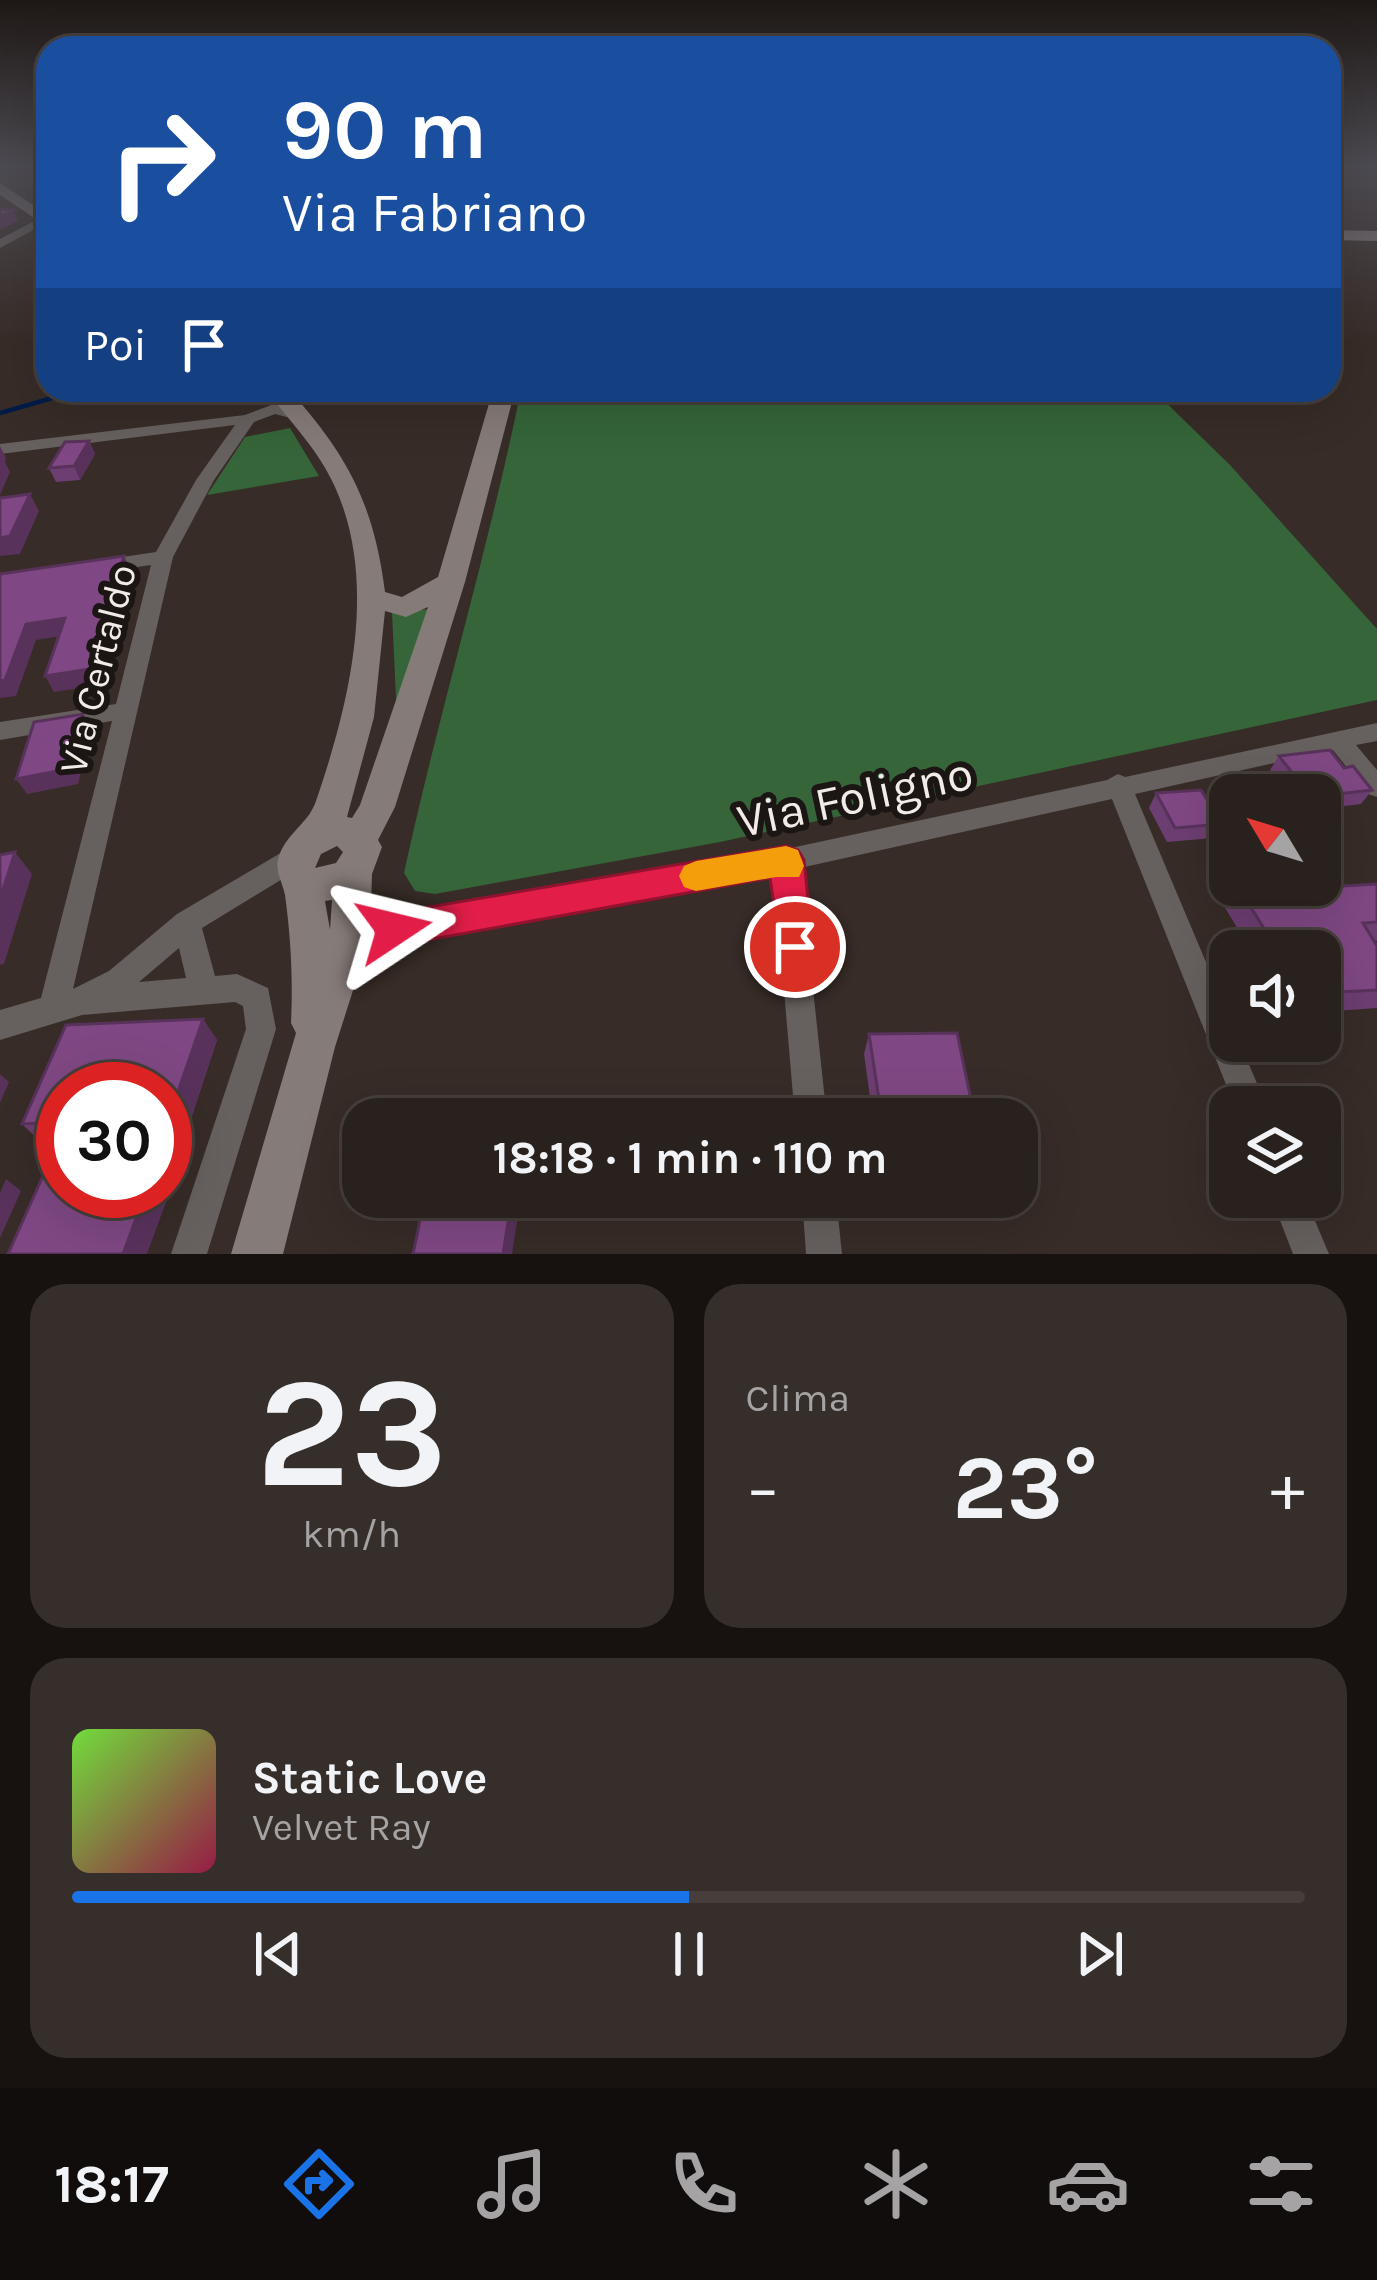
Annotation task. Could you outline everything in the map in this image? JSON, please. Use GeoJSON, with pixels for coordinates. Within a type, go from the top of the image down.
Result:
{"type":"FeatureCollection","features":[{"type":"Feature","properties":{"kind":"main road"},"geometry":{"type":"LineString","coordinates":[[1341,235],[1377,236]]}},
{"type":"Feature","properties":{"kind":"main road"},"geometry":{"type":"LineString","coordinates":[[289,402],[351,493],[368,550],[373,599],[365,702],[327,856],[314,953],[313,1047]]}},
{"type":"Feature","properties":{"kind":"main road"},"geometry":{"type":"LineString","coordinates":[[327,856],[377,807],[452,582],[501,402]]}},
{"type":"Feature","properties":{"kind":"main road"},"geometry":{"type":"LineString","coordinates":[[373,599],[406,608],[452,582]]}},
{"type":"Feature","properties":{"kind":"main road"},"geometry":{"type":"LineString","coordinates":[[257,1254],[313,1047],[350,937],[327,856]]}},
{"type":"Feature","properties":{"kind":"street"},"geometry":{"type":"LineString","coordinates":[[0,244],[32,226]]}},
{"type":"Feature","properties":{"kind":"street"},"geometry":{"type":"LineString","coordinates":[[0,449],[248,419],[274,410],[302,416]]}},
{"type":"Feature","properties":{"kind":"street","name":"Via Certaldo"},"geometry":{"type":"LineString","coordinates":[[67,1006],[123,711],[163,557],[205,480],[248,419]]}},
{"type":"Feature","properties":{"kind":"street"},"geometry":{"type":"LineString","coordinates":[[70,570],[163,557]]}},
{"type":"Feature","properties":{"kind":"street"},"geometry":{"type":"LineString","coordinates":[[0,731],[123,711]]}},
{"type":"Feature","properties":{"kind":"street","name":"Via Foligno"},"geometry":{"type":"LineString","coordinates":[[350,937],[786,860],[1118,784],[1377,732]]}},
{"type":"Feature","properties":{"kind":"street"},"geometry":{"type":"LineString","coordinates":[[1338,740],[1377,787]]}},
{"type":"Feature","properties":{"kind":"street"},"geometry":{"type":"LineString","coordinates":[[1118,784],[1242,1086]]}},
{"type":"Feature","properties":{"kind":"street"},"geometry":{"type":"LineString","coordinates":[[67,1006],[118,981],[187,923],[327,856]]}},
{"type":"Feature","properties":{"kind":"street"},"geometry":{"type":"LineString","coordinates":[[786,860],[809,1098]]}},
{"type":"Feature","properties":{"kind":"street"},"geometry":{"type":"LineString","coordinates":[[187,923],[204,991]]}},
{"type":"Feature","properties":{"kind":"street"},"geometry":{"type":"LineString","coordinates":[[0,1025],[67,1006],[204,991],[249,989],[257,998],[260,1029],[189,1254]]}},
{"type":"Feature","properties":{"kind":"street"},"geometry":{"type":"LineString","coordinates":[[821,1218],[824,1254]]}},
{"type":"Feature","properties":{"kind":"street"},"geometry":{"type":"LineString","coordinates":[[1296,1218],[1311,1254]]}},
{"type":"Feature","properties":{"kind":"green space"},"geometry":{"type":"Polygon","coordinates":[[[518,402],[1165,402],[1230,465],[1377,629],[1377,700],[720,842],[435,894],[415,891],[404,873],[518,402]]]}},
{"type":"Feature","properties":{"kind":"green space"},"geometry":{"type":"Polygon","coordinates":[[[290,428],[319,476],[207,495],[245,437],[290,428]]]}},
{"type":"Feature","properties":{"kind":"green space"},"geometry":{"type":"Polygon","coordinates":[[[430,609],[397,719],[392,613],[430,609]]]}},
{"type":"Feature","properties":{"kind":"building"},"geometry":{"type":"Polygon","coordinates":[[[89,441],[74,466],[49,468],[65,442],[89,441]]]}},
{"type":"Feature","properties":{"kind":"building"},"geometry":{"type":"Polygon","coordinates":[[[30,494],[10,536],[0,538],[0,498],[30,494]]]}},
{"type":"Feature","properties":{"kind":"building"},"geometry":{"type":"Polygon","coordinates":[[[124,556],[90,669],[45,676],[65,618],[26,624],[5,680],[0,681],[0,574],[124,556]]]}},
{"type":"Feature","properties":{"kind":"building"},"geometry":{"type":"Polygon","coordinates":[[[83,714],[68,769],[16,779],[34,722],[83,714]]]}},
{"type":"Feature","properties":{"kind":"building"},"geometry":{"type":"Polygon","coordinates":[[[1330,750],[1344,768],[1353,766],[1372,790],[1341,794],[1341,774],[1293,774],[1279,756],[1330,750]]]}},
{"type":"Feature","properties":{"kind":"building"},"geometry":{"type":"Polygon","coordinates":[[[1201,790],[1209,803],[1209,825],[1175,828],[1156,793],[1201,790]]]}},
{"type":"Feature","properties":{"kind":"building"},"geometry":{"type":"Polygon","coordinates":[[[15,852],[0,899],[0,855],[15,852]]]}},
{"type":"Feature","properties":{"kind":"building"},"geometry":{"type":"Polygon","coordinates":[[[1341,881],[1344,886],[1377,884],[1377,922],[1363,923],[1377,946],[1377,990],[1341,992],[1341,930],[1265,930],[1250,906],[1341,906],[1341,881]]]}},
{"type":"Feature","properties":{"kind":"building"},"geometry":{"type":"Polygon","coordinates":[[[203,1019],[188,1062],[50,1062],[66,1025],[203,1019]]]}},
{"type":"Feature","properties":{"kind":"building"},"geometry":{"type":"Polygon","coordinates":[[[957,1033],[971,1098],[879,1098],[869,1034],[957,1033]]]}},
{"type":"Feature","properties":{"kind":"building"},"geometry":{"type":"Polygon","coordinates":[[[36,1092],[36,1123],[22,1124],[36,1092]]]}},
{"type":"Feature","properties":{"kind":"building"},"geometry":{"type":"Polygon","coordinates":[[[36,1191],[36,1218],[136,1218],[123,1254],[8,1254],[36,1191]]]}},
{"type":"Feature","properties":{"kind":"building"},"geometry":{"type":"Polygon","coordinates":[[[421,1218],[509,1218],[503,1254],[413,1254],[421,1218]]]}},
{"type":"Feature","properties":{"kind":"waterway"},"geometry":{"type":"LineString","coordinates":[[0,413],[38,402]]}},
{"type":"Feature","properties":{"kind":"slow traffic"},"geometry":{"type":"LineString","coordinates":[[696,876],[786,860],[787,866]]}},
{"type":"Feature","properties":{"kind":"route"},"geometry":{"type":"LineString","coordinates":[[394,929],[786,860],[795,947]]}}]}
